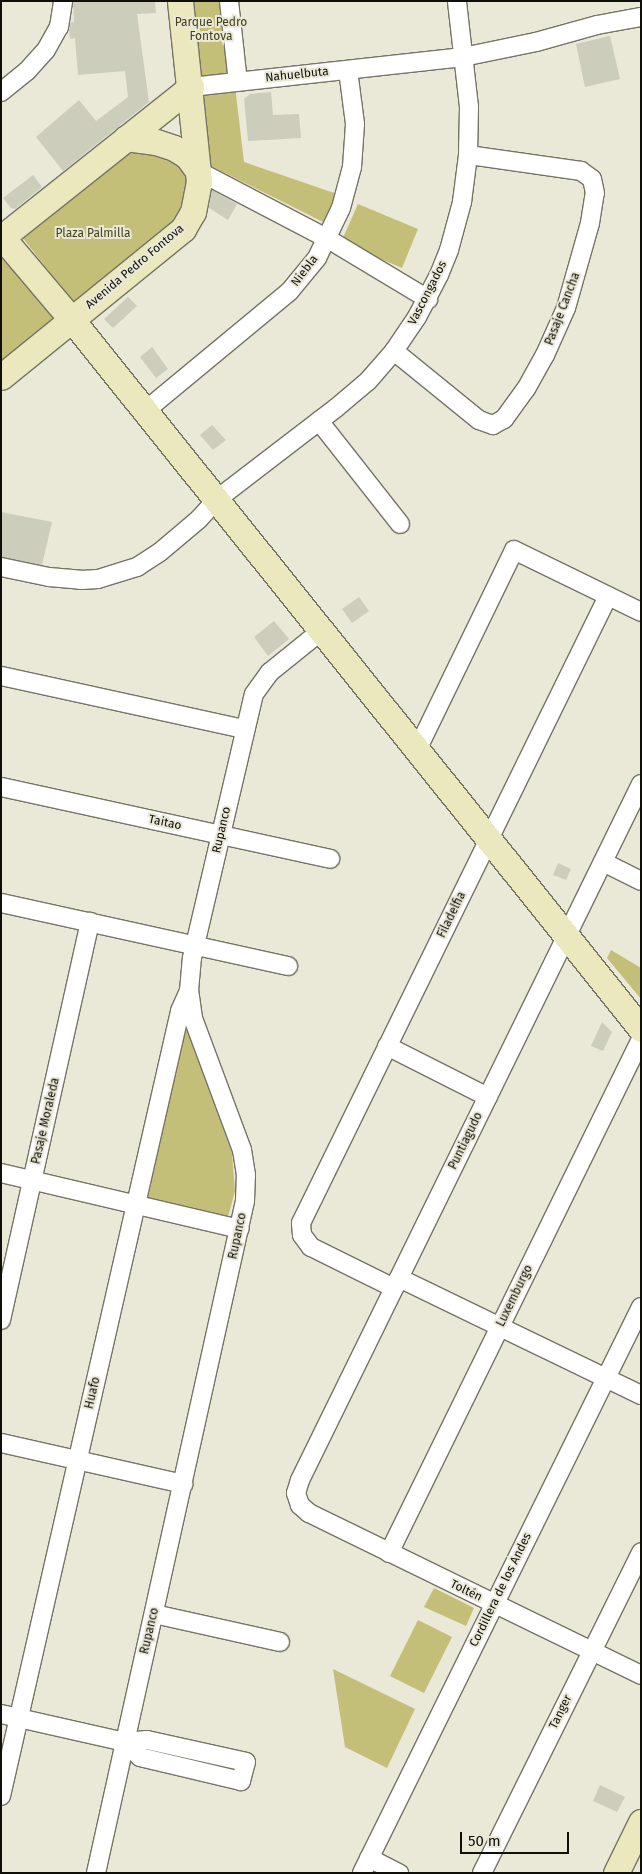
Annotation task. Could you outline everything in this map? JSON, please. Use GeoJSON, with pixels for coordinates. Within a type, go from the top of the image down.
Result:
{"type":"FeatureCollection","features":[{"type":"Feature","properties":{"kind":"main road","name":"Avenida Pedro Fontova"},"geometry":{"type":"LineString","coordinates":[[1,377],[182,229],[196,203],[198,171],[180,1]]}},
{"type":"Feature","properties":{"kind":"main road"},"geometry":{"type":"LineString","coordinates":[[190,86],[1,237],[72,320],[641,1029]]}},
{"type":"Feature","properties":{"kind":"main road"},"geometry":{"type":"LineString","coordinates":[[126,138],[156,142],[174,148],[187,156],[198,171]]}},
{"type":"Feature","properties":{"kind":"main road"},"geometry":{"type":"LineString","coordinates":[[616,1873],[641,1822]]}},
{"type":"Feature","properties":{"kind":"street"},"geometry":{"type":"LineString","coordinates":[[1,92],[27,71],[46,50],[59,26],[63,1]]}},
{"type":"Feature","properties":{"kind":"street"},"geometry":{"type":"LineString","coordinates":[[229,1],[238,82]]}},
{"type":"Feature","properties":{"kind":"street","name":"Vascongados"},"geometry":{"type":"LineString","coordinates":[[1,567],[49,577],[81,580],[118,574],[137,567],[160,552],[199,519],[216,500],[368,381],[394,351],[428,299],[457,225],[468,155],[469,107],[457,1]]}},
{"type":"Feature","properties":{"kind":"street","name":"Nahuelbuta"},"geometry":{"type":"LineString","coordinates":[[190,86],[463,57],[596,25],[641,17]]}},
{"type":"Feature","properties":{"kind":"street","name":"Niebla"},"geometry":{"type":"LineString","coordinates":[[145,411],[289,292],[316,258],[328,239],[341,208],[352,166],[355,124],[348,70]]}},
{"type":"Feature","properties":{"kind":"street","name":"Pasaje Cancha"},"geometry":{"type":"LineString","coordinates":[[394,351],[479,420],[488,424],[497,424],[504,419],[533,377],[566,308],[590,223],[595,193],[592,179],[580,171],[468,155]]}},
{"type":"Feature","properties":{"kind":"street"},"geometry":{"type":"LineString","coordinates":[[198,171],[328,239],[428,299]]}},
{"type":"Feature","properties":{"kind":"street"},"geometry":{"type":"LineString","coordinates":[[319,421],[400,524]]}},
{"type":"Feature","properties":{"kind":"street"},"geometry":{"type":"LineString","coordinates":[[417,750],[514,550],[641,612]]}},
{"type":"Feature","properties":{"kind":"street","name":"Filadelfia"},"geometry":{"type":"LineString","coordinates":[[397,1283],[311,1247],[302,1235],[303,1217],[608,596]]}},
{"type":"Feature","properties":{"kind":"street","name":"Rupanco"},"geometry":{"type":"LineString","coordinates":[[102,1872],[125,1742],[240,1229],[246,1188],[242,1150],[197,1031],[189,990],[195,945],[254,694],[259,684],[270,672],[321,631]]}},
{"type":"Feature","properties":{"kind":"street"},"geometry":{"type":"LineString","coordinates":[[1,676],[245,730]]}},
{"type":"Feature","properties":{"kind":"street","name":"Taitao"},"geometry":{"type":"LineString","coordinates":[[1,787],[330,859]]}},
{"type":"Feature","properties":{"kind":"street","name":"Puntiagudo"},"geometry":{"type":"LineString","coordinates":[[297,1500],[297,1486],[639,792]]}},
{"type":"Feature","properties":{"kind":"street"},"geometry":{"type":"LineString","coordinates":[[603,862],[641,880]]}},
{"type":"Feature","properties":{"kind":"street"},"geometry":{"type":"LineString","coordinates":[[1,903],[288,966]]}},
{"type":"Feature","properties":{"kind":"street","name":"Pasaje Moraleda"},"geometry":{"type":"LineString","coordinates":[[1,1320],[90,922]]}},
{"type":"Feature","properties":{"kind":"street","name":"Huafo"},"geometry":{"type":"LineString","coordinates":[[1,1796],[180,1011],[189,990]]}},
{"type":"Feature","properties":{"kind":"street","name":"Luxemburgo"},"geometry":{"type":"LineString","coordinates":[[389,1553],[641,1039]]}},
{"type":"Feature","properties":{"kind":"street"},"geometry":{"type":"LineString","coordinates":[[387,1046],[488,1097]]}},
{"type":"Feature","properties":{"kind":"street"},"geometry":{"type":"LineString","coordinates":[[1,1174],[240,1229]]}},
{"type":"Feature","properties":{"kind":"street"},"geometry":{"type":"LineString","coordinates":[[397,1283],[500,1327],[641,1395]]}},
{"type":"Feature","properties":{"kind":"street","name":"Cordillera de los Andes"},"geometry":{"type":"LineString","coordinates":[[366,1865],[641,1307]]}},
{"type":"Feature","properties":{"kind":"street"},"geometry":{"type":"LineString","coordinates":[[1,1443],[183,1484]]}},
{"type":"Feature","properties":{"kind":"street","name":"Toltén"},"geometry":{"type":"LineString","coordinates":[[297,1500],[309,1513],[641,1676]]}},
{"type":"Feature","properties":{"kind":"street","name":"Tanger"},"geometry":{"type":"LineString","coordinates":[[482,1873],[641,1552]]}},
{"type":"Feature","properties":{"kind":"street"},"geometry":{"type":"LineString","coordinates":[[154,1614],[280,1642]]}},
{"type":"Feature","properties":{"kind":"street"},"geometry":{"type":"LineString","coordinates":[[1,1714],[125,1742],[147,1740],[246,1762],[241,1781],[140,1757],[125,1742]]}},
{"type":"Feature","properties":{"kind":"street"},"geometry":{"type":"LineString","coordinates":[[366,1865],[399,1873]]}},
{"type":"Feature","properties":{"kind":"green space","name":"Parque Pedro Fontova"},"geometry":{"type":"Polygon","coordinates":[[[190,1],[225,1],[244,162],[343,196],[333,227],[209,165],[190,1]]]}},
{"type":"Feature","properties":{"kind":"green space","name":"Plaza Palmilla"},"geometry":{"type":"Polygon","coordinates":[[[140,147],[155,150],[186,169],[191,181],[176,220],[75,305],[22,237],[124,155],[140,147]]]}},
{"type":"Feature","properties":{"kind":"green space"},"geometry":{"type":"Polygon","coordinates":[[[358,204],[418,229],[402,268],[341,242],[358,204]]]}},
{"type":"Feature","properties":{"kind":"green space"},"geometry":{"type":"Polygon","coordinates":[[[1,250],[59,320],[1,367],[1,250]]]}},
{"type":"Feature","properties":{"kind":"green space"},"geometry":{"type":"Polygon","coordinates":[[[611,950],[641,968],[641,999],[607,958],[611,950]]]}},
{"type":"Feature","properties":{"kind":"green space"},"geometry":{"type":"Polygon","coordinates":[[[184,1017],[232,1153],[235,1191],[228,1217],[148,1198],[184,1017]]]}},
{"type":"Feature","properties":{"kind":"green space"},"geometry":{"type":"Polygon","coordinates":[[[434,1588],[474,1608],[466,1626],[424,1607],[434,1588]]]}},
{"type":"Feature","properties":{"kind":"green space"},"geometry":{"type":"Polygon","coordinates":[[[418,1620],[452,1637],[424,1693],[390,1676],[418,1620]]]}},
{"type":"Feature","properties":{"kind":"green space"},"geometry":{"type":"Polygon","coordinates":[[[333,1669],[415,1709],[387,1768],[345,1747],[333,1669]]]}},
{"type":"Feature","properties":{"kind":"building"},"geometry":{"type":"Polygon","coordinates":[[[73,1],[155,1],[156,13],[137,14],[149,102],[63,171],[36,137],[79,100],[96,121],[128,97],[125,71],[78,75],[75,38],[70,39],[69,30],[71,22],[74,22],[73,1]]]}},
{"type":"Feature","properties":{"kind":"building"},"geometry":{"type":"Polygon","coordinates":[[[610,36],[620,79],[585,87],[576,44],[610,36]]]}},
{"type":"Feature","properties":{"kind":"building"},"geometry":{"type":"Polygon","coordinates":[[[271,92],[273,115],[299,114],[301,138],[248,141],[244,99],[250,94],[271,92]]]}},
{"type":"Feature","properties":{"kind":"building"},"geometry":{"type":"Polygon","coordinates":[[[33,175],[42,187],[15,209],[11,208],[3,198],[33,175]]]}},
{"type":"Feature","properties":{"kind":"building"},"geometry":{"type":"Polygon","coordinates":[[[212,190],[237,204],[228,220],[209,208],[212,190]]]}},
{"type":"Feature","properties":{"kind":"building"},"geometry":{"type":"Polygon","coordinates":[[[128,297],[137,306],[113,328],[104,319],[128,297]]]}},
{"type":"Feature","properties":{"kind":"building"},"geometry":{"type":"Polygon","coordinates":[[[152,347],[168,369],[156,378],[140,357],[152,347]]]}},
{"type":"Feature","properties":{"kind":"building"},"geometry":{"type":"Polygon","coordinates":[[[212,425],[226,440],[213,450],[200,435],[212,425]]]}},
{"type":"Feature","properties":{"kind":"building"},"geometry":{"type":"Polygon","coordinates":[[[1,512],[52,522],[42,565],[1,557],[1,512]]]}},
{"type":"Feature","properties":{"kind":"building"},"geometry":{"type":"Polygon","coordinates":[[[359,597],[369,611],[352,623],[342,609],[359,597]]]}},
{"type":"Feature","properties":{"kind":"building"},"geometry":{"type":"Polygon","coordinates":[[[274,621],[289,639],[268,656],[254,637],[274,621]]]}},
{"type":"Feature","properties":{"kind":"building"},"geometry":{"type":"Polygon","coordinates":[[[558,863],[571,869],[566,880],[553,875],[558,863]]]}},
{"type":"Feature","properties":{"kind":"building"},"geometry":{"type":"Polygon","coordinates":[[[602,1022],[612,1032],[603,1051],[591,1046],[602,1022]]]}},
{"type":"Feature","properties":{"kind":"building"},"geometry":{"type":"Polygon","coordinates":[[[600,1785],[625,1797],[617,1812],[593,1801],[600,1785]]]}}]}
